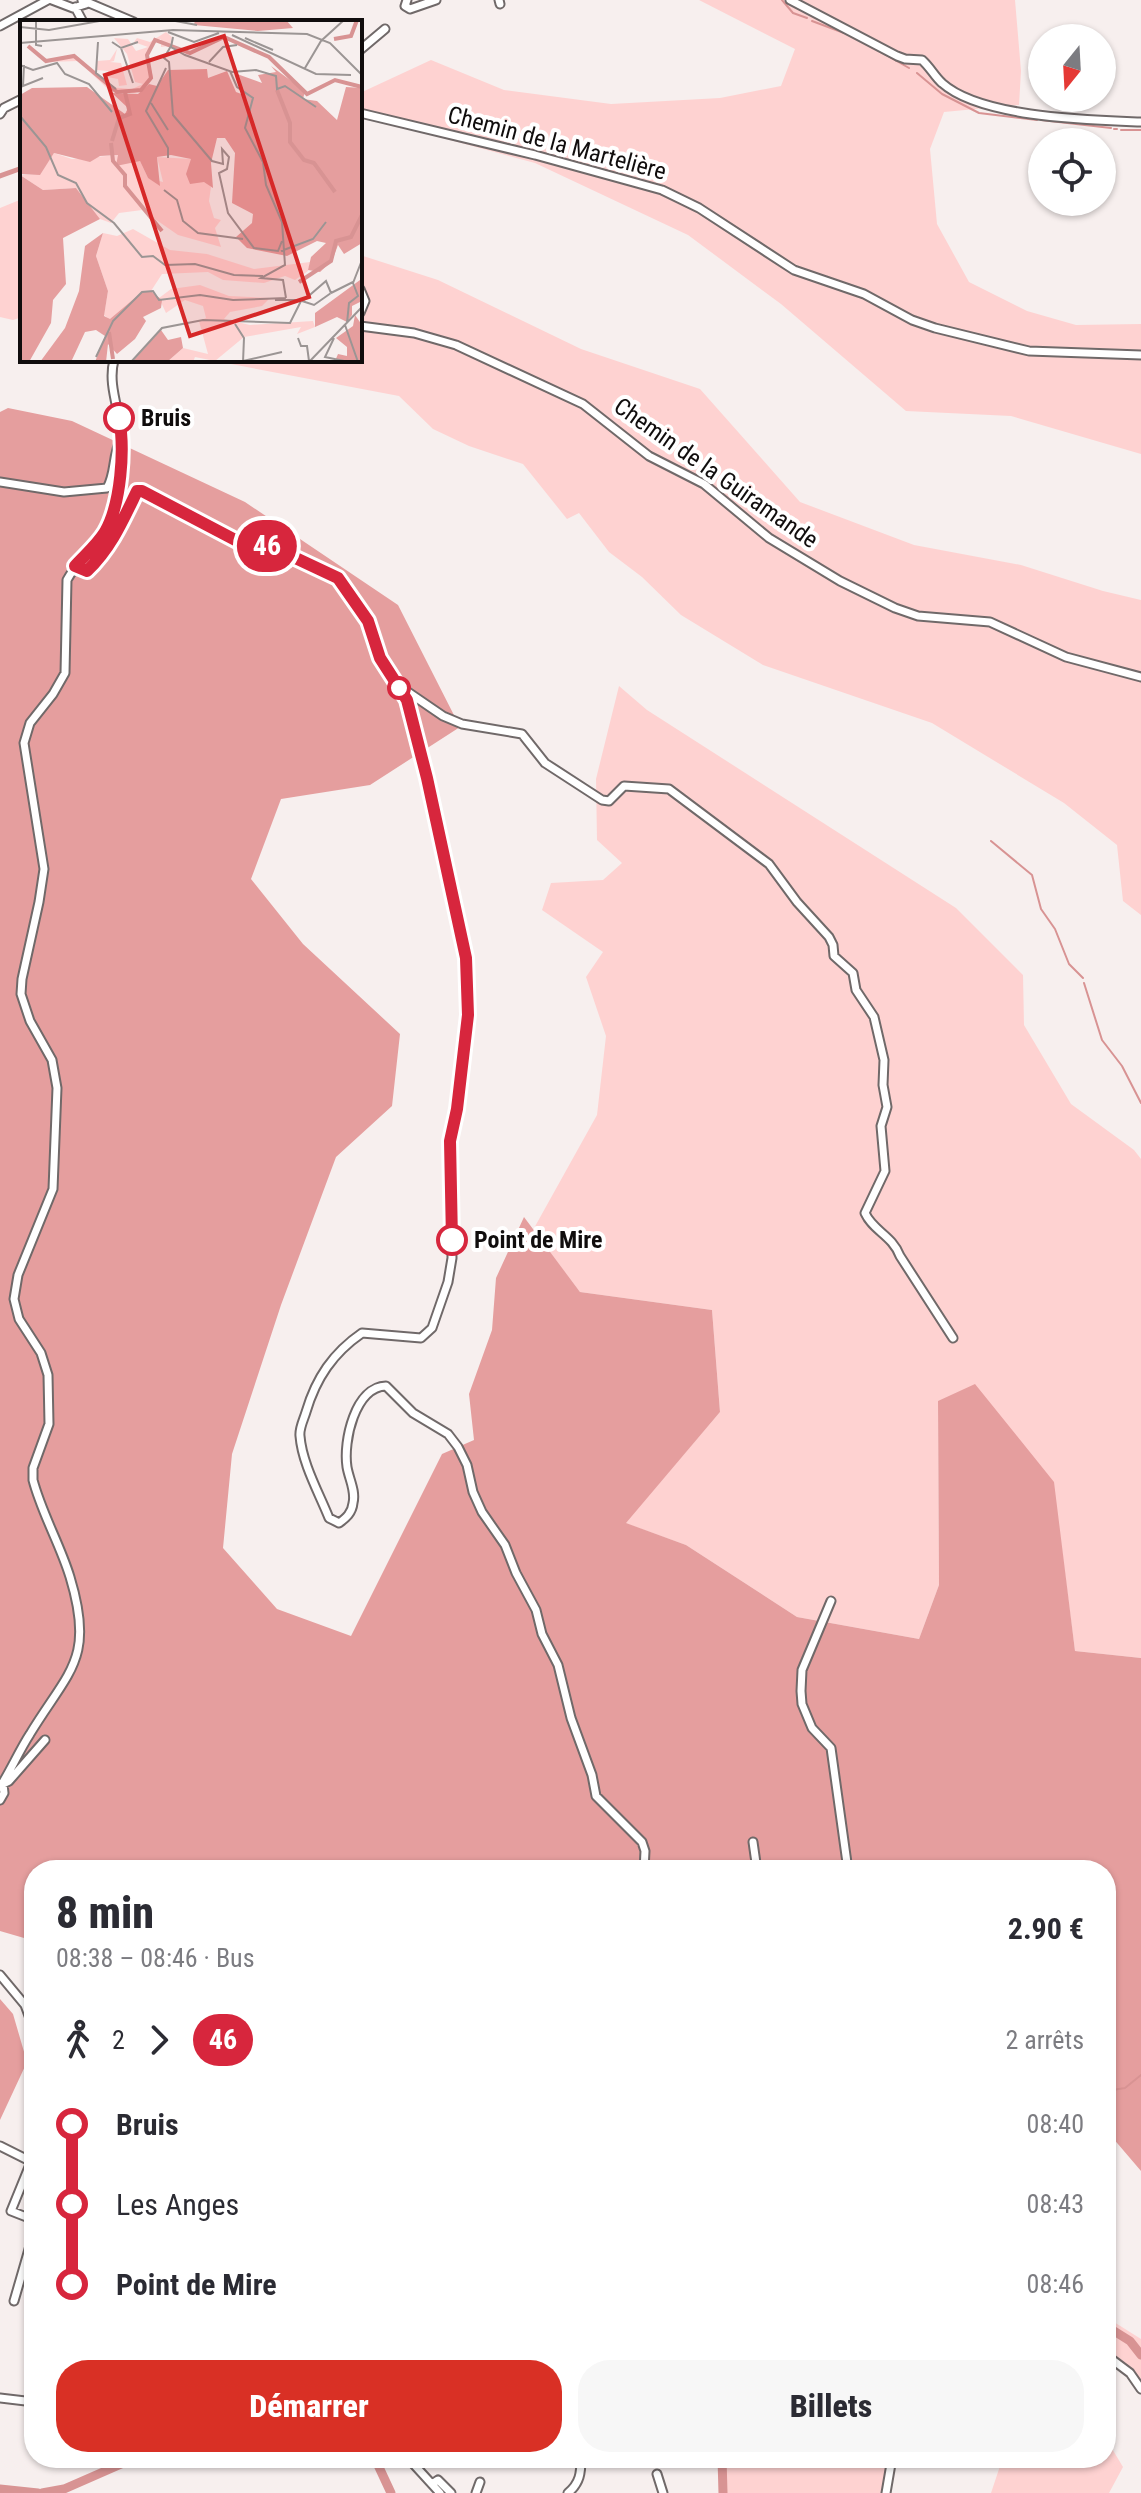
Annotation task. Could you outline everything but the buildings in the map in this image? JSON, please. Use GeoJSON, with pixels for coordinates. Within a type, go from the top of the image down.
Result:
{"type":"FeatureCollection","features":[{"type":"Feature","properties":{"kind":"street"},"geometry":{"type":"LineString","coordinates":[[407,0],[405,6],[412,9],[436,0]]}},
{"type":"Feature","properties":{"kind":"street"},"geometry":{"type":"LineString","coordinates":[[790,0],[897,56],[922,60],[942,83],[975,103],[1082,120],[1141,122]]}},
{"type":"Feature","properties":{"kind":"street"},"geometry":{"type":"LineString","coordinates":[[0,26],[50,2],[80,3],[128,20]]}},
{"type":"Feature","properties":{"kind":"street"},"geometry":{"type":"LineString","coordinates":[[362,48],[385,29]]}},
{"type":"Feature","properties":{"kind":"street"},"geometry":{"type":"LineString","coordinates":[[0,114],[4,108],[20,100]]}},
{"type":"Feature","properties":{"kind":"street","name":"Chemin de la Martelière"},"geometry":{"type":"LineString","coordinates":[[362,113],[535,155],[662,190],[699,208],[794,270],[864,294],[912,320],[935,328],[1037,352],[1141,355]]}},
{"type":"Feature","properties":{"kind":"street","name":"Chemin de la Guiramande"},"geometry":{"type":"LineString","coordinates":[[362,326],[414,333],[456,345],[583,404],[649,456],[704,484],[769,538],[840,581],[895,608],[918,616],[990,622],[1066,657],[1141,677]]}},
{"type":"Feature","properties":{"kind":"street"},"geometry":{"type":"LineString","coordinates":[[1,1785],[73,1669],[80,1644],[77,1603],[70,1575],[33,1480],[33,1468],[49,1424],[48,1375],[41,1353],[19,1319],[14,1299],[18,1275],[53,1189],[57,1088],[52,1060],[30,1021],[21,994],[44,869],[24,743],[30,723],[65,673],[67,580],[109,523],[117,488],[122,437],[112,380],[114,362]]}},
{"type":"Feature","properties":{"kind":"street"},"geometry":{"type":"LineString","coordinates":[[0,482],[64,492],[107,488],[111,483],[114,451],[122,437]]}},
{"type":"Feature","properties":{"kind":"street"},"geometry":{"type":"LineString","coordinates":[[75,566],[87,571],[100,559],[116,535],[137,491],[142,491],[241,543],[270,546],[338,578],[368,621],[380,658],[407,700],[427,778],[468,972],[468,1015],[457,1109],[450,1141],[452,1258],[432,1328],[421,1338],[362,1333],[348,1343],[322,1371],[309,1399],[300,1434],[307,1463],[329,1518],[339,1523],[348,1516],[353,1503],[346,1459],[352,1423],[358,1404],[367,1392],[386,1386],[413,1413],[448,1434],[467,1465],[473,1492],[482,1512],[505,1545],[536,1610],[542,1634],[558,1665],[596,1796],[642,1842],[645,1860]]}},
{"type":"Feature","properties":{"kind":"street"},"geometry":{"type":"LineString","coordinates":[[401,692],[405,690],[443,716],[462,724],[522,734],[545,763],[602,800],[609,801],[624,786],[669,789],[775,870],[797,902],[829,937],[834,956],[853,973],[859,996],[874,1017],[884,1060],[883,1085],[887,1107],[881,1126],[886,1164],[865,1213],[871,1223],[895,1243],[900,1256],[953,1338]]}},
{"type":"Feature","properties":{"kind":"street"},"geometry":{"type":"LineString","coordinates":[[831,1601],[800,1679],[806,1715],[812,1728],[831,1748],[847,1860]]}},
{"type":"Feature","properties":{"kind":"street"},"geometry":{"type":"LineString","coordinates":[[1,1785],[9,1781],[45,1740]]}},
{"type":"Feature","properties":{"kind":"street"},"geometry":{"type":"LineString","coordinates":[[0,1800],[4,1793],[1,1785]]}},
{"type":"Feature","properties":{"kind":"street"},"geometry":{"type":"LineString","coordinates":[[753,1842],[756,1860]]}},
{"type":"Feature","properties":{"kind":"street"},"geometry":{"type":"LineString","coordinates":[[0,1975],[24,2004]]}},
{"type":"Feature","properties":{"kind":"street"},"geometry":{"type":"LineString","coordinates":[[0,2146],[24,2158]]}},
{"type":"Feature","properties":{"kind":"street"},"geometry":{"type":"LineString","coordinates":[[24,2182],[11,2211],[24,2216]]}},
{"type":"Feature","properties":{"kind":"street"},"geometry":{"type":"LineString","coordinates":[[14,2301],[24,2266]]}},
{"type":"Feature","properties":{"kind":"street"},"geometry":{"type":"LineString","coordinates":[[1116,2362],[1130,2373],[1141,2389]]}},
{"type":"Feature","properties":{"kind":"street"},"geometry":{"type":"LineString","coordinates":[[0,2398],[24,2401]]}},
{"type":"Feature","properties":{"kind":"street"},"geometry":{"type":"LineString","coordinates":[[417,2468],[440,2493]]}},
{"type":"Feature","properties":{"kind":"street"},"geometry":{"type":"LineString","coordinates":[[568,2493],[576,2487],[581,2468]]}},
{"type":"Feature","properties":{"kind":"street"},"geometry":{"type":"LineString","coordinates":[[886,2493],[890,2468]]}},
{"type":"Feature","properties":{"kind":"street"},"geometry":{"type":"LineString","coordinates":[[657,2474],[663,2493]]}},
{"type":"Feature","properties":{"kind":"street"},"geometry":{"type":"LineString","coordinates":[[432,2484],[438,2480],[451,2493]]}},
{"type":"Feature","properties":{"kind":"street"},"geometry":{"type":"LineString","coordinates":[[476,2493],[480,2482]]}},
{"type":"Feature","properties":{"kind":"shaded area"},"geometry":{"type":"Polygon","coordinates":[[[699,0],[1015,0],[1021,71],[1019,105],[944,112],[930,149],[937,224],[969,282],[1027,311],[1076,325],[1141,324],[1141,454],[1011,416],[906,411],[781,304],[688,235],[535,163],[417,131],[362,111],[362,92],[431,60],[504,90],[611,104],[720,98],[781,86],[795,49],[699,0]]]}},
{"type":"Feature","properties":{"kind":"shaded area"},"geometry":{"type":"Polygon","coordinates":[[[20,200],[20,318],[13,320],[0,317],[0,208],[20,200]]]}},
{"type":"Feature","properties":{"kind":"shaded area"},"geometry":{"type":"Polygon","coordinates":[[[362,256],[438,280],[581,349],[700,389],[800,502],[914,545],[1021,565],[1141,600],[1141,915],[1123,901],[1117,845],[1064,803],[932,723],[763,665],[681,615],[642,577],[609,552],[579,513],[567,519],[523,464],[469,446],[433,429],[399,396],[220,362],[362,362],[362,256]]]}},
{"type":"Feature","properties":{"kind":"shaded area"},"geometry":{"type":"Polygon","coordinates":[[[8,408],[72,421],[245,502],[398,605],[460,727],[370,785],[281,799],[251,879],[303,944],[400,1034],[392,1106],[336,1157],[281,1305],[232,1454],[223,1548],[277,1609],[351,1636],[442,1454],[474,1440],[469,1394],[492,1330],[496,1278],[524,1217],[580,1292],[712,1310],[720,1412],[626,1523],[686,1545],[797,1617],[919,1639],[939,1585],[938,1401],[975,1384],[1054,1482],[1075,1651],[1141,1658],[1141,2171],[1116,2142],[1116,1860],[24,1860],[24,1938],[0,1931],[0,412],[8,408]]]}},
{"type":"Feature","properties":{"kind":"shaded area"},"geometry":{"type":"Polygon","coordinates":[[[619,686],[647,710],[956,908],[1023,975],[1024,1025],[1071,1104],[1134,1150],[1141,1159],[1141,1658],[1075,1651],[1053,1482],[938,1401],[939,1585],[919,1639],[797,1617],[686,1545],[625,1523],[720,1412],[712,1310],[580,1292],[533,1230],[597,1115],[606,1036],[586,977],[603,952],[542,910],[551,883],[603,880],[622,863],[597,840],[596,779],[619,686]]]}},
{"type":"Feature","properties":{"kind":"shaded area"},"geometry":{"type":"Polygon","coordinates":[[[0,1999],[13,2014],[24,2052],[24,2068],[0,2120],[0,1999]]]}},
{"type":"Feature","properties":{"kind":"shaded area"},"geometry":{"type":"Polygon","coordinates":[[[1116,2323],[1141,2339],[1141,2382],[1116,2358],[1116,2323]]]}},
{"type":"Feature","properties":{"kind":"shaded area"},"geometry":{"type":"Polygon","coordinates":[[[1116,2455],[1123,2467],[1109,2493],[991,2493],[999,2468],[1116,2468],[1116,2455]]]}},
{"type":"Feature","properties":{"kind":"shaded area"},"geometry":{"type":"Polygon","coordinates":[[[722,2468],[887,2468],[883,2493],[723,2493],[722,2468]]]}},
{"type":"Feature","properties":{"kind":"waterway"},"geometry":{"type":"LineString","coordinates":[[782,0],[793,13],[807,18]]}},
{"type":"Feature","properties":{"kind":"waterway"},"geometry":{"type":"LineString","coordinates":[[812,21],[844,33]]}},
{"type":"Feature","properties":{"kind":"waterway"},"geometry":{"type":"LineString","coordinates":[[872,47],[909,68]]}},
{"type":"Feature","properties":{"kind":"waterway"},"geometry":{"type":"LineString","coordinates":[[917,73],[942,94],[979,113],[1037,120]]}},
{"type":"Feature","properties":{"kind":"waterway"},"geometry":{"type":"LineString","coordinates":[[1041,120],[1111,128]]}},
{"type":"Feature","properties":{"kind":"waterway"},"geometry":{"type":"LineString","coordinates":[[1121,130],[1141,130]]}},
{"type":"Feature","properties":{"kind":"waterway"},"geometry":{"type":"LineString","coordinates":[[0,176],[20,169]]}},
{"type":"Feature","properties":{"kind":"waterway"},"geometry":{"type":"LineString","coordinates":[[991,841],[1032,875],[1041,909],[1055,929],[1069,964],[1083,978]]}},
{"type":"Feature","properties":{"kind":"waterway"},"geometry":{"type":"LineString","coordinates":[[1084,983],[1102,1040],[1122,1066],[1141,1103]]}},
{"type":"Feature","properties":{"kind":"waterway"},"geometry":{"type":"LineString","coordinates":[[1116,2089],[1125,2088],[1141,2075]]}},
{"type":"Feature","properties":{"kind":"waterway"},"geometry":{"type":"LineString","coordinates":[[1116,2332],[1130,2341],[1141,2355]]}},
{"type":"Feature","properties":{"kind":"waterway"},"geometry":{"type":"LineString","coordinates":[[42,2493],[64,2489],[112,2468]]}},
{"type":"Feature","properties":{"kind":"waterway"},"geometry":{"type":"LineString","coordinates":[[379,2468],[391,2493]]}},
{"type":"Feature","properties":{"kind":"waterway"},"geometry":{"type":"LineString","coordinates":[[722,2468],[723,2493]]}},
{"type":"Feature","properties":{"kind":"waterway"},"geometry":{"type":"LineString","coordinates":[[0,2489],[38,2493]]}},
{"type":"Feature","properties":{"kind":"bus line","name":"46"},"geometry":{"type":"LineString","coordinates":[[119,418],[122,454],[109,523],[104,534],[75,566],[87,571],[100,559],[116,535],[137,491],[142,491],[241,543],[270,546],[338,578],[368,621],[380,658],[407,700],[427,778],[466,958],[469,986],[457,1109],[450,1141],[452,1240]]}},
{"type":"Feature","properties":{"kind":"place","name":"Bruis"},"geometry":{"type":"Point","coordinates":[119,418]}},
{"type":"Feature","properties":{"kind":"place","name":"Point de Mire"},"geometry":{"type":"Point","coordinates":[452,1240]}}]}
